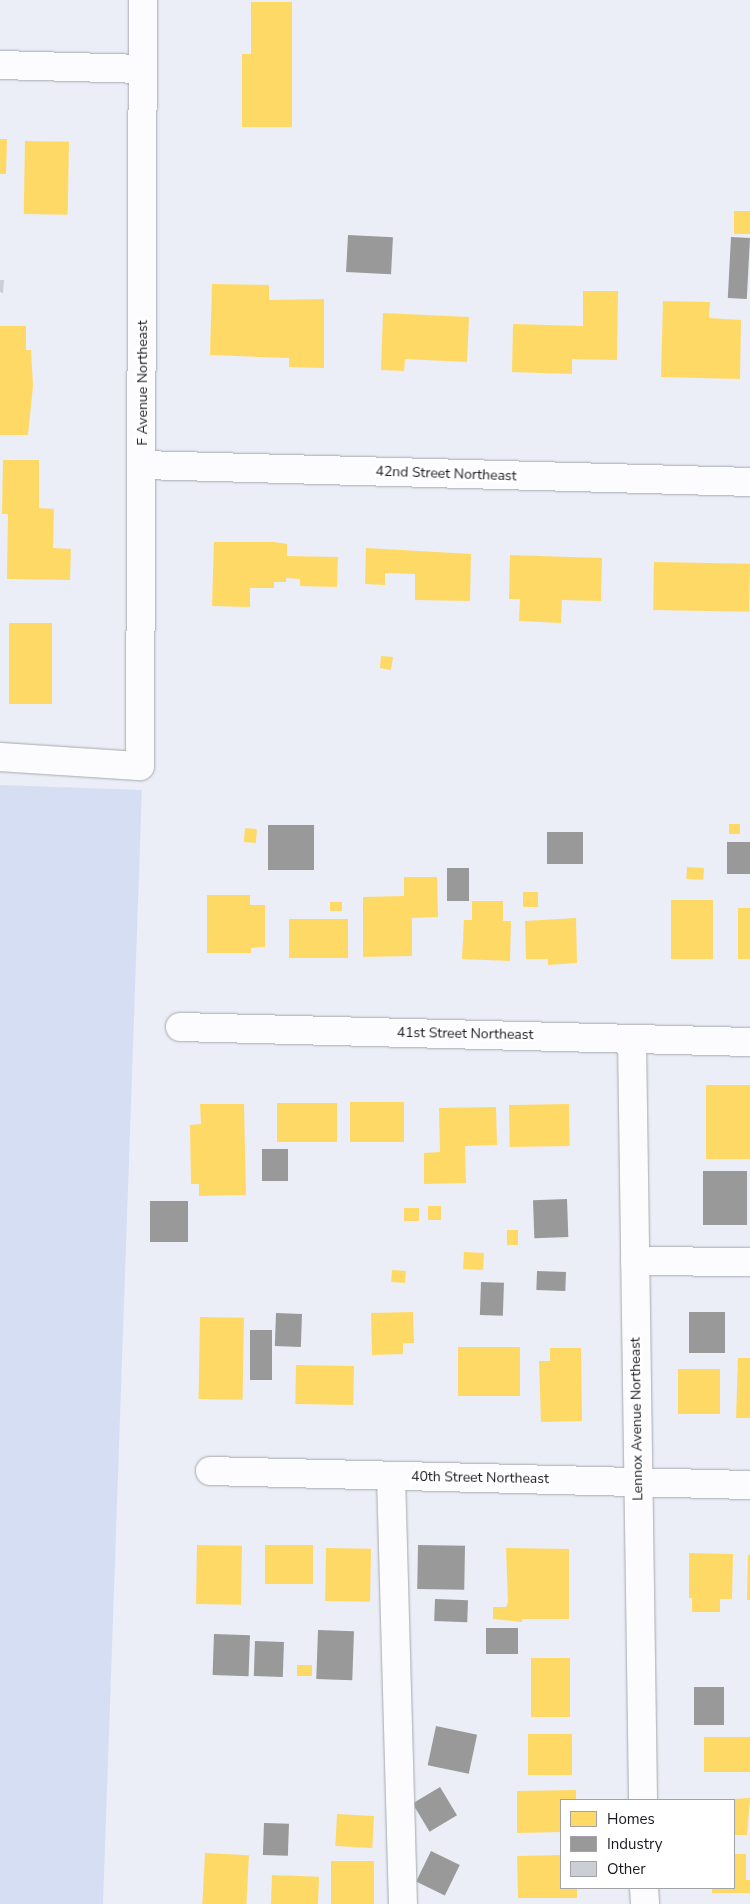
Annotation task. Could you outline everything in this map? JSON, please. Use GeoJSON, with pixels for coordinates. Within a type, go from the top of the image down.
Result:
{"type":"FeatureCollection","features":[{"type":"Feature","properties":{"kind":"street","name":"F Avenue Northeast"},"geometry":{"type":"LineString","coordinates":[[0,757],[140,766],[143,465],[143,0]]}},
{"type":"Feature","properties":{"kind":"street"},"geometry":{"type":"LineString","coordinates":[[0,65],[144,70]]}},
{"type":"Feature","properties":{"kind":"street","name":"42nd Street Northeast"},"geometry":{"type":"LineString","coordinates":[[143,465],[750,482]]}},
{"type":"Feature","properties":{"kind":"street","name":"41st Street Northeast"},"geometry":{"type":"LineString","coordinates":[[180,1027],[750,1042]]}},
{"type":"Feature","properties":{"kind":"street","name":"Lennox Avenue Northeast"},"geometry":{"type":"LineString","coordinates":[[632,1038],[643,1799]]}},
{"type":"Feature","properties":{"kind":"street"},"geometry":{"type":"LineString","coordinates":[[635,1261],[750,1262]]}},
{"type":"Feature","properties":{"kind":"street","name":"40th Street Northeast"},"geometry":{"type":"LineString","coordinates":[[210,1471],[750,1485]]}},
{"type":"Feature","properties":{"kind":"street"},"geometry":{"type":"LineString","coordinates":[[392,1476],[403,1904]]}},
{"type":"Feature","properties":{"kind":"street"},"geometry":{"type":"LineString","coordinates":[[644,1889],[645,1904]]}},
{"type":"Feature","properties":{"kind":"shaded area"},"geometry":{"type":"Polygon","coordinates":[[[0,785],[142,790],[103,1904],[0,1904],[0,785]]]}},
{"type":"Feature","properties":{"kind":"building: Homes"},"geometry":{"type":"Polygon","coordinates":[[[251,2],[292,2],[292,127],[242,127],[242,54],[251,54],[251,2]]]}},
{"type":"Feature","properties":{"kind":"building: Homes"},"geometry":{"type":"Polygon","coordinates":[[[0,139],[7,139],[6,174],[0,174],[0,139]]]}},
{"type":"Feature","properties":{"kind":"building: Homes"},"geometry":{"type":"Polygon","coordinates":[[[25,141],[69,142],[68,215],[24,214],[25,141]]]}},
{"type":"Feature","properties":{"kind":"building: Homes"},"geometry":{"type":"Polygon","coordinates":[[[734,211],[750,211],[750,234],[734,234],[734,211]]]}},
{"type":"Feature","properties":{"kind":"building: Homes"},"geometry":{"type":"Polygon","coordinates":[[[212,284],[269,285],[269,300],[324,299],[324,368],[289,367],[289,358],[210,355],[212,284]]]}},
{"type":"Feature","properties":{"kind":"building: Homes"},"geometry":{"type":"Polygon","coordinates":[[[583,291],[618,291],[617,360],[572,359],[572,374],[512,372],[513,324],[583,326],[583,291]]]}},
{"type":"Feature","properties":{"kind":"building: Homes"},"geometry":{"type":"Polygon","coordinates":[[[663,301],[710,302],[709,318],[741,320],[740,379],[661,377],[663,301]]]}},
{"type":"Feature","properties":{"kind":"building: Homes"},"geometry":{"type":"Polygon","coordinates":[[[383,313],[469,317],[467,362],[405,359],[404,371],[381,370],[383,313]]]}},
{"type":"Feature","properties":{"kind":"building: Homes"},"geometry":{"type":"Polygon","coordinates":[[[0,326],[26,326],[26,350],[31,350],[33,386],[28,435],[0,435],[0,326]]]}},
{"type":"Feature","properties":{"kind":"building: Homes"},"geometry":{"type":"Polygon","coordinates":[[[3,460],[39,460],[39,508],[54,509],[53,548],[71,549],[70,580],[7,579],[8,514],[2,514],[3,460]]]}},
{"type":"Feature","properties":{"kind":"building: Homes"},"geometry":{"type":"Polygon","coordinates":[[[214,542],[274,542],[287,544],[287,556],[338,557],[337,587],[300,586],[300,579],[286,578],[286,582],[274,582],[274,588],[250,588],[250,607],[212,606],[214,542]]]}},
{"type":"Feature","properties":{"kind":"building: Homes"},"geometry":{"type":"Polygon","coordinates":[[[366,548],[471,554],[470,601],[415,600],[415,574],[385,573],[385,585],[365,584],[366,548]]]}},
{"type":"Feature","properties":{"kind":"building: Homes"},"geometry":{"type":"Polygon","coordinates":[[[510,555],[602,558],[601,601],[562,600],[561,623],[519,621],[520,599],[509,599],[510,555]]]}},
{"type":"Feature","properties":{"kind":"building: Homes"},"geometry":{"type":"Polygon","coordinates":[[[654,562],[750,564],[749,612],[653,610],[654,562]]]}},
{"type":"Feature","properties":{"kind":"building: Homes"},"geometry":{"type":"Polygon","coordinates":[[[9,623],[52,623],[52,704],[9,704],[9,623]]]}},
{"type":"Feature","properties":{"kind":"building: Homes"},"geometry":{"type":"Polygon","coordinates":[[[381,656],[393,657],[391,670],[380,668],[381,656]]]}},
{"type":"Feature","properties":{"kind":"building: Homes"},"geometry":{"type":"Polygon","coordinates":[[[729,824],[740,824],[740,834],[729,834],[729,824]]]}},
{"type":"Feature","properties":{"kind":"building: Homes"},"geometry":{"type":"Polygon","coordinates":[[[245,828],[257,829],[256,843],[244,842],[245,828]]]}},
{"type":"Feature","properties":{"kind":"building: Homes"},"geometry":{"type":"Polygon","coordinates":[[[687,867],[704,868],[703,880],[686,879],[687,867]]]}},
{"type":"Feature","properties":{"kind":"building: Homes"},"geometry":{"type":"Polygon","coordinates":[[[404,877],[437,877],[438,917],[412,918],[412,956],[363,957],[363,897],[404,896],[404,877]]]}},
{"type":"Feature","properties":{"kind":"building: Homes"},"geometry":{"type":"Polygon","coordinates":[[[523,892],[538,892],[538,907],[523,907],[523,892]]]}},
{"type":"Feature","properties":{"kind":"building: Homes"},"geometry":{"type":"Polygon","coordinates":[[[207,895],[250,895],[250,905],[265,905],[265,947],[251,948],[251,953],[207,953],[207,895]]]}},
{"type":"Feature","properties":{"kind":"building: Homes"},"geometry":{"type":"Polygon","coordinates":[[[671,900],[713,900],[713,959],[671,959],[671,900]]]}},
{"type":"Feature","properties":{"kind":"building: Homes"},"geometry":{"type":"Polygon","coordinates":[[[472,901],[503,901],[503,921],[511,921],[510,961],[462,959],[464,920],[472,920],[472,901]]]}},
{"type":"Feature","properties":{"kind":"building: Homes"},"geometry":{"type":"Polygon","coordinates":[[[330,902],[342,902],[342,911],[330,911],[330,902]]]}},
{"type":"Feature","properties":{"kind":"building: Homes"},"geometry":{"type":"Polygon","coordinates":[[[738,908],[750,908],[750,959],[738,959],[738,908]]]}},
{"type":"Feature","properties":{"kind":"building: Homes"},"geometry":{"type":"Polygon","coordinates":[[[576,918],[577,963],[548,965],[548,959],[526,959],[525,921],[576,918]]]}},
{"type":"Feature","properties":{"kind":"building: Homes"},"geometry":{"type":"Polygon","coordinates":[[[289,919],[348,919],[348,958],[289,958],[289,919]]]}},
{"type":"Feature","properties":{"kind":"building: Homes"},"geometry":{"type":"Polygon","coordinates":[[[706,1085],[750,1085],[750,1159],[706,1159],[706,1085]]]}},
{"type":"Feature","properties":{"kind":"building: Homes"},"geometry":{"type":"Polygon","coordinates":[[[350,1102],[404,1102],[404,1142],[350,1142],[350,1102]]]}},
{"type":"Feature","properties":{"kind":"building: Homes"},"geometry":{"type":"Polygon","coordinates":[[[277,1103],[337,1103],[337,1142],[277,1142],[277,1103]]]}},
{"type":"Feature","properties":{"kind":"building: Homes"},"geometry":{"type":"Polygon","coordinates":[[[200,1104],[244,1104],[246,1195],[199,1196],[199,1184],[191,1184],[190,1125],[201,1124],[200,1104]]]}},
{"type":"Feature","properties":{"kind":"building: Homes"},"geometry":{"type":"Polygon","coordinates":[[[569,1104],[570,1146],[510,1147],[509,1105],[569,1104]]]}},
{"type":"Feature","properties":{"kind":"building: Homes"},"geometry":{"type":"Polygon","coordinates":[[[496,1107],[497,1145],[465,1146],[466,1183],[424,1184],[424,1153],[440,1152],[439,1108],[496,1107]]]}},
{"type":"Feature","properties":{"kind":"building: Homes"},"geometry":{"type":"Polygon","coordinates":[[[428,1206],[441,1206],[441,1220],[428,1220],[428,1206]]]}},
{"type":"Feature","properties":{"kind":"building: Homes"},"geometry":{"type":"Polygon","coordinates":[[[404,1208],[419,1208],[419,1221],[404,1221],[404,1208]]]}},
{"type":"Feature","properties":{"kind":"building: Homes"},"geometry":{"type":"Polygon","coordinates":[[[507,1230],[518,1230],[518,1245],[507,1245],[507,1230]]]}},
{"type":"Feature","properties":{"kind":"building: Homes"},"geometry":{"type":"Polygon","coordinates":[[[464,1252],[484,1253],[483,1270],[463,1269],[464,1252]]]}},
{"type":"Feature","properties":{"kind":"building: Homes"},"geometry":{"type":"Polygon","coordinates":[[[392,1270],[406,1271],[405,1283],[391,1282],[392,1270]]]}},
{"type":"Feature","properties":{"kind":"building: Homes"},"geometry":{"type":"Polygon","coordinates":[[[413,1312],[414,1343],[403,1343],[403,1354],[372,1355],[371,1313],[413,1312]]]}},
{"type":"Feature","properties":{"kind":"building: Homes"},"geometry":{"type":"Polygon","coordinates":[[[200,1317],[244,1318],[243,1400],[199,1399],[200,1317]]]}},
{"type":"Feature","properties":{"kind":"building: Homes"},"geometry":{"type":"Polygon","coordinates":[[[458,1347],[520,1347],[520,1396],[458,1396],[458,1347]]]}},
{"type":"Feature","properties":{"kind":"building: Homes"},"geometry":{"type":"Polygon","coordinates":[[[550,1348],[581,1348],[582,1421],[541,1422],[539,1361],[550,1361],[550,1348]]]}},
{"type":"Feature","properties":{"kind":"building: Homes"},"geometry":{"type":"Polygon","coordinates":[[[738,1358],[750,1358],[750,1418],[736,1418],[738,1358]]]}},
{"type":"Feature","properties":{"kind":"building: Homes"},"geometry":{"type":"Polygon","coordinates":[[[296,1365],[354,1366],[353,1405],[295,1404],[296,1365]]]}},
{"type":"Feature","properties":{"kind":"building: Homes"},"geometry":{"type":"Polygon","coordinates":[[[678,1369],[720,1369],[720,1414],[678,1414],[678,1369]]]}},
{"type":"Feature","properties":{"kind":"building: Homes"},"geometry":{"type":"Polygon","coordinates":[[[197,1545],[242,1546],[241,1605],[196,1604],[197,1545]]]}},
{"type":"Feature","properties":{"kind":"building: Homes"},"geometry":{"type":"Polygon","coordinates":[[[265,1545],[313,1545],[313,1584],[265,1584],[265,1545]]]}},
{"type":"Feature","properties":{"kind":"building: Homes"},"geometry":{"type":"Polygon","coordinates":[[[326,1548],[371,1549],[370,1602],[325,1601],[326,1548]]]}},
{"type":"Feature","properties":{"kind":"building: Homes"},"geometry":{"type":"Polygon","coordinates":[[[506,1548],[569,1549],[569,1619],[522,1619],[522,1622],[493,1619],[493,1607],[506,1607],[508,1602],[506,1548]]]}},
{"type":"Feature","properties":{"kind":"building: Homes"},"geometry":{"type":"Polygon","coordinates":[[[689,1553],[733,1554],[732,1599],[720,1599],[720,1612],[692,1612],[692,1598],[689,1598],[689,1553]]]}},
{"type":"Feature","properties":{"kind":"building: Homes"},"geometry":{"type":"Polygon","coordinates":[[[748,1555],[750,1555],[750,1600],[747,1600],[748,1555]]]}},
{"type":"Feature","properties":{"kind":"building: Homes"},"geometry":{"type":"Polygon","coordinates":[[[531,1658],[570,1658],[570,1717],[531,1717],[531,1658]]]}},
{"type":"Feature","properties":{"kind":"building: Homes"},"geometry":{"type":"Polygon","coordinates":[[[297,1665],[312,1665],[312,1676],[297,1676],[297,1665]]]}},
{"type":"Feature","properties":{"kind":"building: Homes"},"geometry":{"type":"Polygon","coordinates":[[[528,1734],[572,1734],[572,1775],[528,1775],[528,1734]]]}},
{"type":"Feature","properties":{"kind":"building: Homes"},"geometry":{"type":"Polygon","coordinates":[[[704,1737],[750,1737],[750,1772],[704,1772],[704,1737]]]}},
{"type":"Feature","properties":{"kind":"building: Homes"},"geometry":{"type":"Polygon","coordinates":[[[576,1790],[576,1799],[560,1799],[560,1832],[517,1833],[517,1791],[576,1790]]]}},
{"type":"Feature","properties":{"kind":"building: Homes"},"geometry":{"type":"Polygon","coordinates":[[[750,1798],[747,1835],[735,1835],[734,1799],[750,1798]]]}},
{"type":"Feature","properties":{"kind":"building: Homes"},"geometry":{"type":"Polygon","coordinates":[[[337,1814],[374,1816],[372,1848],[335,1846],[337,1814]]]}},
{"type":"Feature","properties":{"kind":"building: Homes"},"geometry":{"type":"Polygon","coordinates":[[[205,1853],[249,1855],[246,1904],[202,1904],[205,1853]]]}},
{"type":"Feature","properties":{"kind":"building: Homes"},"geometry":{"type":"Polygon","coordinates":[[[735,1854],[746,1854],[746,1880],[750,1880],[750,1893],[712,1893],[712,1889],[735,1889],[735,1854]]]}},
{"type":"Feature","properties":{"kind":"building: Homes"},"geometry":{"type":"Polygon","coordinates":[[[560,1855],[560,1889],[577,1889],[577,1898],[518,1898],[517,1856],[560,1855]]]}},
{"type":"Feature","properties":{"kind":"building: Homes"},"geometry":{"type":"Polygon","coordinates":[[[331,1861],[374,1861],[374,1904],[331,1904],[331,1861]]]}},
{"type":"Feature","properties":{"kind":"building: Homes"},"geometry":{"type":"Polygon","coordinates":[[[272,1875],[319,1877],[318,1904],[271,1904],[272,1875]]]}},
{"type":"Feature","properties":{"kind":"building: Industry"},"geometry":{"type":"Polygon","coordinates":[[[348,235],[393,237],[391,274],[346,272],[348,235]]]}},
{"type":"Feature","properties":{"kind":"building: Industry"},"geometry":{"type":"Polygon","coordinates":[[[731,237],[750,238],[747,299],[728,298],[731,237]]]}},
{"type":"Feature","properties":{"kind":"building: Industry"},"geometry":{"type":"Polygon","coordinates":[[[268,825],[314,825],[314,870],[268,870],[268,825]]]}},
{"type":"Feature","properties":{"kind":"building: Industry"},"geometry":{"type":"Polygon","coordinates":[[[547,832],[583,832],[583,864],[547,864],[547,832]]]}},
{"type":"Feature","properties":{"kind":"building: Industry"},"geometry":{"type":"Polygon","coordinates":[[[727,842],[750,842],[750,874],[727,874],[727,842]]]}},
{"type":"Feature","properties":{"kind":"building: Industry"},"geometry":{"type":"Polygon","coordinates":[[[447,868],[469,868],[469,901],[447,901],[447,868]]]}},
{"type":"Feature","properties":{"kind":"building: Industry"},"geometry":{"type":"Polygon","coordinates":[[[262,1149],[288,1149],[288,1181],[262,1181],[262,1149]]]}},
{"type":"Feature","properties":{"kind":"building: Industry"},"geometry":{"type":"Polygon","coordinates":[[[703,1171],[747,1171],[747,1225],[703,1225],[703,1171]]]}},
{"type":"Feature","properties":{"kind":"building: Industry"},"geometry":{"type":"Polygon","coordinates":[[[567,1199],[568,1237],[534,1238],[533,1200],[567,1199]]]}},
{"type":"Feature","properties":{"kind":"building: Industry"},"geometry":{"type":"Polygon","coordinates":[[[150,1201],[188,1201],[188,1242],[150,1242],[150,1201]]]}},
{"type":"Feature","properties":{"kind":"building: Industry"},"geometry":{"type":"Polygon","coordinates":[[[537,1271],[566,1272],[565,1291],[536,1290],[537,1271]]]}},
{"type":"Feature","properties":{"kind":"building: Industry"},"geometry":{"type":"Polygon","coordinates":[[[481,1282],[504,1283],[503,1316],[480,1315],[481,1282]]]}},
{"type":"Feature","properties":{"kind":"building: Industry"},"geometry":{"type":"Polygon","coordinates":[[[689,1312],[725,1312],[725,1353],[689,1353],[689,1312]]]}},
{"type":"Feature","properties":{"kind":"building: Industry"},"geometry":{"type":"Polygon","coordinates":[[[276,1313],[302,1314],[301,1347],[275,1346],[276,1313]]]}},
{"type":"Feature","properties":{"kind":"building: Industry"},"geometry":{"type":"Polygon","coordinates":[[[250,1330],[272,1330],[272,1380],[250,1380],[250,1330]]]}},
{"type":"Feature","properties":{"kind":"building: Industry"},"geometry":{"type":"Polygon","coordinates":[[[418,1545],[465,1546],[464,1590],[417,1589],[418,1545]]]}},
{"type":"Feature","properties":{"kind":"building: Industry"},"geometry":{"type":"Polygon","coordinates":[[[435,1599],[468,1600],[467,1622],[434,1621],[435,1599]]]}},
{"type":"Feature","properties":{"kind":"building: Industry"},"geometry":{"type":"Polygon","coordinates":[[[486,1628],[518,1628],[518,1654],[486,1654],[486,1628]]]}},
{"type":"Feature","properties":{"kind":"building: Industry"},"geometry":{"type":"Polygon","coordinates":[[[318,1630],[354,1631],[352,1680],[316,1679],[318,1630]]]}},
{"type":"Feature","properties":{"kind":"building: Industry"},"geometry":{"type":"Polygon","coordinates":[[[214,1634],[250,1635],[249,1676],[213,1675],[214,1634]]]}},
{"type":"Feature","properties":{"kind":"building: Industry"},"geometry":{"type":"Polygon","coordinates":[[[255,1641],[284,1642],[283,1677],[254,1676],[255,1641]]]}},
{"type":"Feature","properties":{"kind":"building: Industry"},"geometry":{"type":"Polygon","coordinates":[[[694,1687],[724,1687],[724,1725],[694,1725],[694,1687]]]}},
{"type":"Feature","properties":{"kind":"building: Industry"},"geometry":{"type":"Polygon","coordinates":[[[436,1726],[477,1735],[469,1774],[428,1765],[436,1726]]]}},
{"type":"Feature","properties":{"kind":"building: Industry"},"geometry":{"type":"Polygon","coordinates":[[[440,1787],[457,1815],[430,1832],[413,1803],[440,1787]]]}},
{"type":"Feature","properties":{"kind":"building: Industry"},"geometry":{"type":"Polygon","coordinates":[[[264,1823],[289,1824],[288,1856],[263,1855],[264,1823]]]}},
{"type":"Feature","properties":{"kind":"building: Industry"},"geometry":{"type":"Polygon","coordinates":[[[431,1851],[460,1865],[445,1896],[416,1882],[431,1851]]]}},
{"type":"Feature","properties":{"kind":"building: Other"},"geometry":{"type":"Polygon","coordinates":[[[0,280],[4,280],[3,293],[0,292],[0,280]]]}}]}
